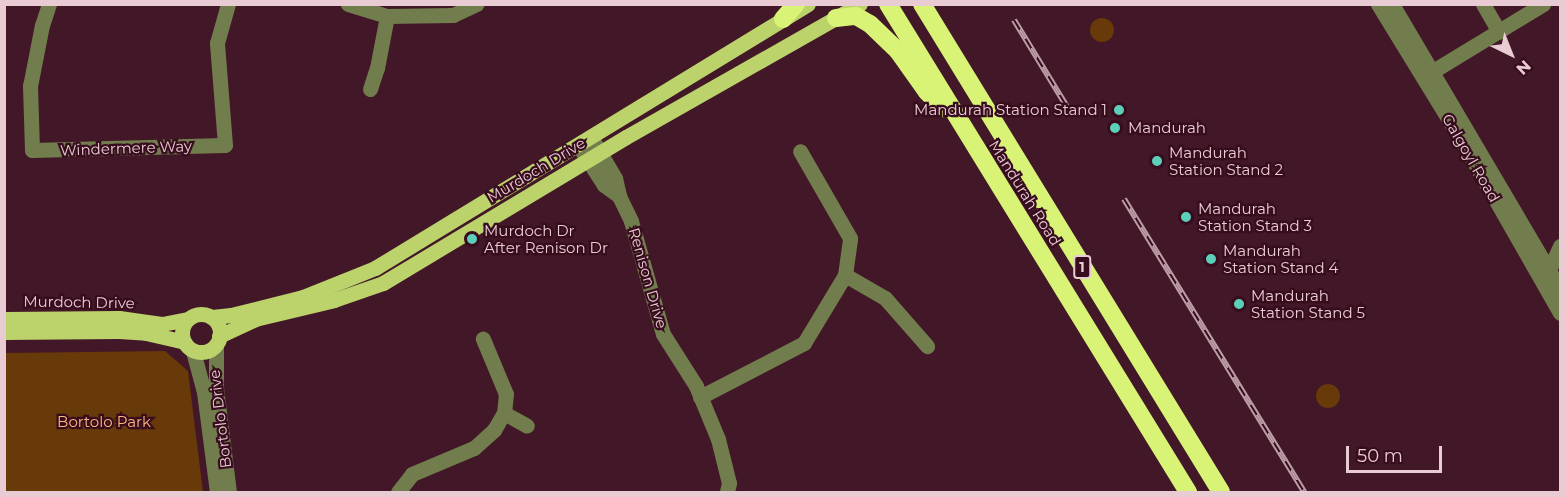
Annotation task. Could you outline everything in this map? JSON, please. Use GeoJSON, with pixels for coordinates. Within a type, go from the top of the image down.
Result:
{"type":"FeatureCollection","features":[{"type":"Feature","properties":{"kind":"highway"},"geometry":{"type":"LineString","coordinates":[[783,19],[796,4]]}},
{"type":"Feature","properties":{"kind":"highway","name":"Mandurah Road"},"geometry":{"type":"LineString","coordinates":[[888,4],[1188,492]]}},
{"type":"Feature","properties":{"kind":"highway","name":"Mandurah Road"},"geometry":{"type":"LineString","coordinates":[[922,4],[1221,492]]}},
{"type":"Feature","properties":{"kind":"highway"},"geometry":{"type":"LineString","coordinates":[[937,4],[935,18],[944,41]]}},
{"type":"Feature","properties":{"kind":"highway"},"geometry":{"type":"LineString","coordinates":[[836,18],[856,16],[870,24],[898,51],[927,92],[967,133]]}},
{"type":"Feature","properties":{"kind":"main road","name":"Murdoch Drive"},"geometry":{"type":"LineString","coordinates":[[4,319],[119,318],[162,324],[200,314],[212,317],[231,315],[303,297],[375,268],[808,4]]}},
{"type":"Feature","properties":{"kind":"main road","name":"Murdoch Drive"},"geometry":{"type":"LineString","coordinates":[[4,332],[119,331],[146,333],[206,351],[218,340],[255,319],[334,300],[383,283],[593,156],[860,4]]}},
{"type":"Feature","properties":{"kind":"main road"},"geometry":{"type":"LineString","coordinates":[[212,317],[218,325],[218,340]]}},
{"type":"Feature","properties":{"kind":"main road"},"geometry":{"type":"LineString","coordinates":[[188,319],[182,330],[189,346]]}},
{"type":"Feature","properties":{"kind":"street","name":"Windermere Way"},"geometry":{"type":"LineString","coordinates":[[49,4],[30,86],[32,150],[225,145],[217,43],[228,4]]}},
{"type":"Feature","properties":{"kind":"street"},"geometry":{"type":"LineString","coordinates":[[348,4],[387,16],[453,15],[477,4]]}},
{"type":"Feature","properties":{"kind":"street"},"geometry":{"type":"LineString","coordinates":[[1367,4],[1400,43]]}},
{"type":"Feature","properties":{"kind":"street","name":"Galgoyl Road"},"geometry":{"type":"LineString","coordinates":[[1378,4],[1457,132],[1560,313]]}},
{"type":"Feature","properties":{"kind":"street","name":"Galgoyl Road"},"geometry":{"type":"LineString","coordinates":[[1392,4],[1560,289]]}},
{"type":"Feature","properties":{"kind":"street"},"geometry":{"type":"LineString","coordinates":[[1483,4],[1499,32]]}},
{"type":"Feature","properties":{"kind":"street"},"geometry":{"type":"LineString","coordinates":[[1433,71],[1543,4]]}},
{"type":"Feature","properties":{"kind":"street"},"geometry":{"type":"LineString","coordinates":[[370,89],[377,68],[387,16]]}},
{"type":"Feature","properties":{"kind":"street","name":"Renison Drive"},"geometry":{"type":"LineString","coordinates":[[585,141],[593,156],[615,178],[619,196],[637,236],[663,334],[700,397],[718,439],[729,483],[727,492]]}},
{"type":"Feature","properties":{"kind":"street"},"geometry":{"type":"LineString","coordinates":[[700,397],[804,343],[844,275],[850,238],[800,151]]}},
{"type":"Feature","properties":{"kind":"street"},"geometry":{"type":"LineString","coordinates":[[1534,245],[1559,247],[1548,272]]}},
{"type":"Feature","properties":{"kind":"street"},"geometry":{"type":"LineString","coordinates":[[844,275],[885,298],[927,346]]}},
{"type":"Feature","properties":{"kind":"street"},"geometry":{"type":"LineString","coordinates":[[398,492],[412,474],[474,448],[494,430],[504,413],[506,394],[483,339]]}},
{"type":"Feature","properties":{"kind":"street","name":"Bortolo Drive"},"geometry":{"type":"LineString","coordinates":[[218,340],[216,388],[229,492]]}},
{"type":"Feature","properties":{"kind":"street","name":"Bortolo Drive"},"geometry":{"type":"LineString","coordinates":[[189,346],[204,392],[217,492]]}},
{"type":"Feature","properties":{"kind":"street"},"geometry":{"type":"LineString","coordinates":[[504,413],[527,426]]}},
{"type":"Feature","properties":{"kind":"green space"},"geometry":{"type":"Polygon","coordinates":[[[1102,18],[1107,19],[1113,25],[1113,35],[1107,41],[1102,42],[1097,41],[1091,35],[1090,30],[1091,25],[1097,19],[1102,18]]]}},
{"type":"Feature","properties":{"kind":"green space","name":"Bortolo Park"},"geometry":{"type":"Polygon","coordinates":[[[165,351],[188,371],[203,492],[5,492],[5,353],[165,351]]]}},
{"type":"Feature","properties":{"kind":"green space"},"geometry":{"type":"Polygon","coordinates":[[[1328,384],[1333,385],[1339,391],[1339,401],[1333,407],[1328,408],[1323,407],[1317,401],[1316,396],[1317,391],[1323,385],[1328,384]]]}},
{"type":"Feature","properties":{"kind":"railway"},"geometry":{"type":"LineString","coordinates":[[1014,20],[1072,115]]}},
{"type":"Feature","properties":{"kind":"railway"},"geometry":{"type":"LineString","coordinates":[[1124,199],[1304,492]]}},
{"type":"Feature","properties":{"kind":"place","name":"Mandurah Station Stand 1"},"geometry":{"type":"Point","coordinates":[1119,110]}},
{"type":"Feature","properties":{"kind":"place","name":"Mandurah"},"geometry":{"type":"Point","coordinates":[1115,128]}},
{"type":"Feature","properties":{"kind":"place","name":"Mandurah Station Stand 2"},"geometry":{"type":"Point","coordinates":[1157,161]}},
{"type":"Feature","properties":{"kind":"place","name":"Mandurah Station Stand 3"},"geometry":{"type":"Point","coordinates":[1186,217]}},
{"type":"Feature","properties":{"kind":"place","name":"Murdoch Dr After Renison Dr"},"geometry":{"type":"Point","coordinates":[472,239]}},
{"type":"Feature","properties":{"kind":"place","name":"Mandurah Station Stand 4"},"geometry":{"type":"Point","coordinates":[1211,259]}},
{"type":"Feature","properties":{"kind":"place","name":"Mandurah Station Stand 5"},"geometry":{"type":"Point","coordinates":[1239,304]}}]}
